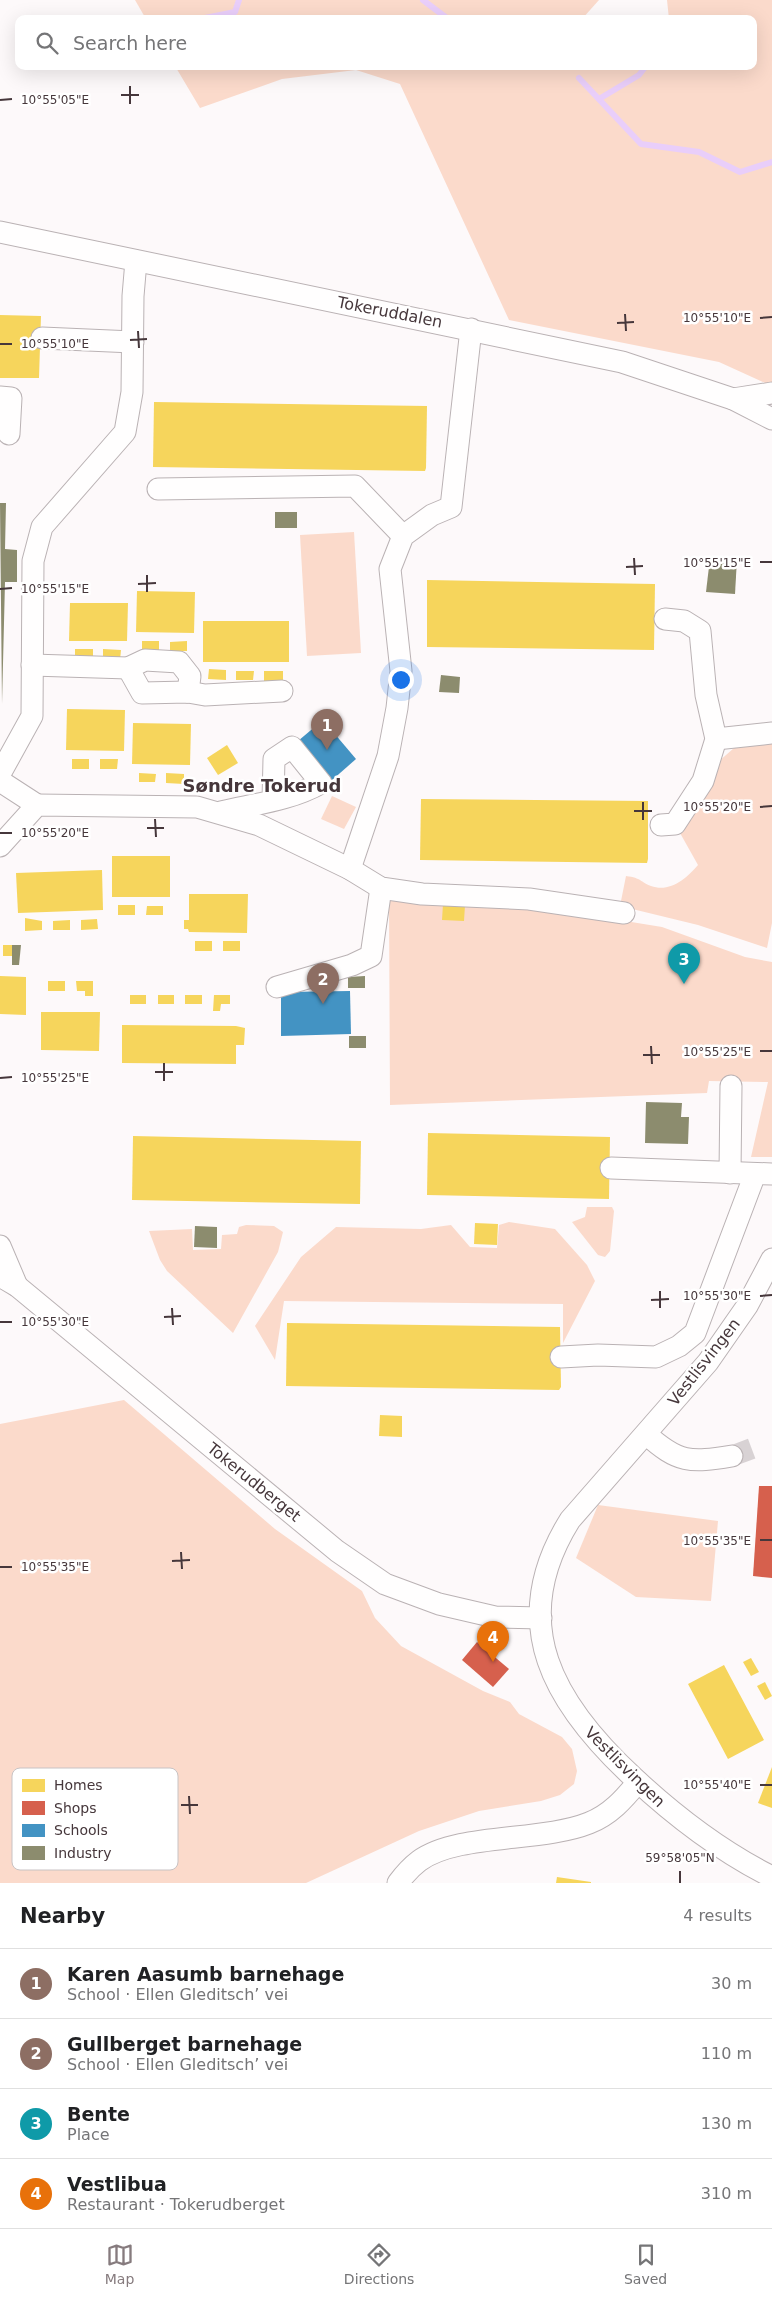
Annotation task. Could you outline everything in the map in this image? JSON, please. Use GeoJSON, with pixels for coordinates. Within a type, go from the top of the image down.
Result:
{"type":"FeatureCollection","features":[{"type":"Feature","properties":{"kind":"street","name":"Tokeruddalen"},"geometry":{"type":"LineString","coordinates":[[0,232],[622,362],[733,399],[772,419]]}},
{"type":"Feature","properties":{"kind":"street"},"geometry":{"type":"LineString","coordinates":[[0,774],[32,716],[33,561],[42,527],[125,432],[132,392],[133,296],[136,261]]}},
{"type":"Feature","properties":{"kind":"street"},"geometry":{"type":"LineString","coordinates":[[350,869],[388,756],[397,708],[401,671],[390,568],[403,536],[432,516],[451,507],[471,329]]}},
{"type":"Feature","properties":{"kind":"street"},"geometry":{"type":"LineString","coordinates":[[42,338],[134,342]]}},
{"type":"Feature","properties":{"kind":"street"},"geometry":{"type":"LineString","coordinates":[[733,399],[772,394]]}},
{"type":"Feature","properties":{"kind":"street"},"geometry":{"type":"LineString","coordinates":[[0,397],[11,398],[8,434]]}},
{"type":"Feature","properties":{"kind":"street"},"geometry":{"type":"LineString","coordinates":[[158,489],[355,486],[403,536]]}},
{"type":"Feature","properties":{"kind":"street"},"geometry":{"type":"LineString","coordinates":[[661,825],[675,824],[694,798],[703,780],[716,739],[706,695],[700,631],[684,621],[665,619]]}},
{"type":"Feature","properties":{"kind":"street"},"geometry":{"type":"LineString","coordinates":[[32,665],[128,668],[145,660],[179,662],[190,676],[188,692]]}},
{"type":"Feature","properties":{"kind":"street"},"geometry":{"type":"LineString","coordinates":[[128,668],[142,693],[188,692],[205,694],[282,691]]}},
{"type":"Feature","properties":{"kind":"street"},"geometry":{"type":"LineString","coordinates":[[716,739],[772,733]]}},
{"type":"Feature","properties":{"kind":"street"},"geometry":{"type":"LineString","coordinates":[[0,782],[37,805],[197,807],[219,813],[259,825],[350,869],[381,888],[422,894],[529,899],[624,913]]}},
{"type":"Feature","properties":{"kind":"street"},"geometry":{"type":"LineString","coordinates":[[219,813],[273,800]]}},
{"type":"Feature","properties":{"kind":"street"},"geometry":{"type":"LineString","coordinates":[[0,846],[37,805]]}},
{"type":"Feature","properties":{"kind":"street"},"geometry":{"type":"LineString","coordinates":[[277,987],[352,966],[371,956],[381,888]]}},
{"type":"Feature","properties":{"kind":"street"},"geometry":{"type":"LineString","coordinates":[[730,1173],[731,1086]]}},
{"type":"Feature","properties":{"kind":"street"},"geometry":{"type":"LineString","coordinates":[[561,1357],[598,1355],[656,1357],[678,1346],[695,1333],[763,1174],[611,1168]]}},
{"type":"Feature","properties":{"kind":"street"},"geometry":{"type":"LineString","coordinates":[[0,1246],[9,1281]]}},
{"type":"Feature","properties":{"kind":"street","name":"Vestlisvingen"},"geometry":{"type":"LineString","coordinates":[[772,1259],[747,1306],[722,1343],[646,1434],[583,1505],[558,1541],[548,1562],[541,1599],[541,1618],[554,1678],[565,1700],[603,1750],[684,1823],[707,1840],[772,1877]]}},
{"type":"Feature","properties":{"kind":"street","name":"Tokerudberget"},"geometry":{"type":"LineString","coordinates":[[9,1281],[337,1551],[385,1584],[438,1604],[467,1612],[495,1617],[541,1618]]}},
{"type":"Feature","properties":{"kind":"street"},"geometry":{"type":"LineString","coordinates":[[646,1434],[662,1449],[679,1458],[700,1461],[732,1456]]}},
{"type":"Feature","properties":{"kind":"street"},"geometry":{"type":"LineString","coordinates":[[398,1883],[419,1860],[447,1849],[550,1833],[590,1823],[623,1800],[638,1782]]}},
{"type":"Feature","properties":{"kind":"shaded area"},"geometry":{"type":"Polygon","coordinates":[[[135,0],[599,0],[586,15],[144,15],[135,0]]]}},
{"type":"Feature","properties":{"kind":"shaded area"},"geometry":{"type":"Polygon","coordinates":[[[667,0],[772,0],[772,386],[719,362],[509,320],[400,84],[356,70],[757,70],[757,15],[669,15],[667,0]]]}},
{"type":"Feature","properties":{"kind":"shaded area"},"geometry":{"type":"Polygon","coordinates":[[[177,70],[356,70],[282,79],[200,108],[177,70]]]}},
{"type":"Feature","properties":{"kind":"shaded area"},"geometry":{"type":"Polygon","coordinates":[[[354,532],[361,653],[307,656],[300,535],[354,532]]]}},
{"type":"Feature","properties":{"kind":"shaded area"},"geometry":{"type":"Polygon","coordinates":[[[772,742],[772,923],[767,948],[698,925],[620,906],[626,876],[658,888],[678,883],[694,870],[698,865],[680,833],[698,807],[718,762],[734,748],[772,742]]]}},
{"type":"Feature","properties":{"kind":"shaded area"},"geometry":{"type":"Polygon","coordinates":[[[332,796],[356,807],[344,829],[321,819],[332,796]]]}},
{"type":"Feature","properties":{"kind":"shaded area"},"geometry":{"type":"Polygon","coordinates":[[[389,899],[576,913],[662,927],[745,957],[772,962],[772,1157],[751,1157],[768,1082],[709,1081],[707,1093],[390,1105],[389,899]]]}},
{"type":"Feature","properties":{"kind":"shaded area"},"geometry":{"type":"Polygon","coordinates":[[[587,1207],[612,1207],[614,1211],[610,1251],[605,1257],[598,1255],[572,1222],[585,1217],[587,1207]]]}},
{"type":"Feature","properties":{"kind":"shaded area"},"geometry":{"type":"Polygon","coordinates":[[[509,1222],[555,1229],[587,1265],[595,1281],[563,1343],[563,1304],[284,1301],[275,1360],[255,1326],[301,1257],[336,1227],[421,1229],[451,1225],[470,1247],[497,1248],[499,1225],[509,1222]]]}},
{"type":"Feature","properties":{"kind":"shaded area"},"geometry":{"type":"Polygon","coordinates":[[[246,1225],[274,1226],[283,1232],[278,1252],[233,1333],[167,1271],[160,1260],[149,1231],[192,1229],[193,1250],[221,1249],[222,1235],[237,1234],[239,1227],[246,1225]]]}},
{"type":"Feature","properties":{"kind":"shaded area"},"geometry":{"type":"Polygon","coordinates":[[[124,1400],[275,1529],[362,1591],[375,1618],[401,1646],[483,1691],[510,1702],[519,1714],[562,1737],[572,1749],[577,1771],[574,1784],[560,1795],[541,1801],[479,1811],[419,1831],[306,1883],[0,1883],[0,1424],[124,1400]]]}},
{"type":"Feature","properties":{"kind":"shaded area"},"geometry":{"type":"Polygon","coordinates":[[[598,1505],[718,1521],[711,1601],[636,1597],[576,1558],[598,1505]]]}},
{"type":"Feature","properties":{"kind":"building: Homes"},"geometry":{"type":"Polygon","coordinates":[[[0,315],[41,316],[39,378],[0,378],[0,315]]]}},
{"type":"Feature","properties":{"kind":"building: Homes"},"geometry":{"type":"Polygon","coordinates":[[[154,402],[427,406],[426,468],[425,471],[153,467],[154,402]]]}},
{"type":"Feature","properties":{"kind":"building: Homes"},"geometry":{"type":"Polygon","coordinates":[[[427,580],[655,584],[654,650],[427,647],[427,580]]]}},
{"type":"Feature","properties":{"kind":"building: Homes"},"geometry":{"type":"Polygon","coordinates":[[[137,591],[195,592],[194,633],[136,632],[137,591]]]}},
{"type":"Feature","properties":{"kind":"building: Homes"},"geometry":{"type":"Polygon","coordinates":[[[70,603],[128,603],[127,641],[69,641],[70,603]]]}},
{"type":"Feature","properties":{"kind":"building: Homes"},"geometry":{"type":"Polygon","coordinates":[[[203,621],[289,621],[289,662],[203,662],[203,621]]]}},
{"type":"Feature","properties":{"kind":"building: Homes"},"geometry":{"type":"Polygon","coordinates":[[[142,641],[159,641],[159,651],[142,650],[142,641]]]}},
{"type":"Feature","properties":{"kind":"building: Homes"},"geometry":{"type":"Polygon","coordinates":[[[187,641],[187,651],[170,651],[170,642],[187,641]]]}},
{"type":"Feature","properties":{"kind":"building: Homes"},"geometry":{"type":"Polygon","coordinates":[[[75,649],[93,649],[93,659],[75,658],[75,649]]]}},
{"type":"Feature","properties":{"kind":"building: Homes"},"geometry":{"type":"Polygon","coordinates":[[[103,649],[121,650],[120,660],[103,659],[103,649]]]}},
{"type":"Feature","properties":{"kind":"building: Homes"},"geometry":{"type":"Polygon","coordinates":[[[209,669],[226,670],[226,680],[208,679],[209,669]]]}},
{"type":"Feature","properties":{"kind":"building: Homes"},"geometry":{"type":"Polygon","coordinates":[[[236,671],[254,671],[253,680],[236,680],[236,671]]]}},
{"type":"Feature","properties":{"kind":"building: Homes"},"geometry":{"type":"Polygon","coordinates":[[[264,671],[283,671],[283,681],[264,681],[264,671]]]}},
{"type":"Feature","properties":{"kind":"building: Homes"},"geometry":{"type":"Polygon","coordinates":[[[67,709],[125,710],[124,751],[66,750],[67,709]]]}},
{"type":"Feature","properties":{"kind":"building: Homes"},"geometry":{"type":"Polygon","coordinates":[[[133,723],[191,724],[190,765],[132,764],[133,723]]]}},
{"type":"Feature","properties":{"kind":"building: Homes"},"geometry":{"type":"Polygon","coordinates":[[[227,745],[238,763],[218,775],[207,758],[227,745]]]}},
{"type":"Feature","properties":{"kind":"building: Homes"},"geometry":{"type":"Polygon","coordinates":[[[72,759],[89,759],[89,769],[72,769],[72,759]]]}},
{"type":"Feature","properties":{"kind":"building: Homes"},"geometry":{"type":"Polygon","coordinates":[[[100,759],[118,759],[117,769],[100,769],[100,759]]]}},
{"type":"Feature","properties":{"kind":"building: Homes"},"geometry":{"type":"Polygon","coordinates":[[[139,773],[156,774],[155,782],[139,782],[139,773]]]}},
{"type":"Feature","properties":{"kind":"building: Homes"},"geometry":{"type":"Polygon","coordinates":[[[166,773],[184,774],[184,784],[166,783],[166,773]]]}},
{"type":"Feature","properties":{"kind":"building: Homes"},"geometry":{"type":"Polygon","coordinates":[[[421,799],[648,801],[647,863],[420,860],[421,799]]]}},
{"type":"Feature","properties":{"kind":"building: Homes"},"geometry":{"type":"Polygon","coordinates":[[[112,856],[170,856],[170,897],[112,897],[112,856]]]}},
{"type":"Feature","properties":{"kind":"building: Homes"},"geometry":{"type":"Polygon","coordinates":[[[102,870],[103,910],[18,913],[16,873],[102,870]]]}},
{"type":"Feature","properties":{"kind":"building: Homes"},"geometry":{"type":"Polygon","coordinates":[[[189,894],[248,894],[247,933],[189,932],[188,929],[184,929],[184,920],[189,920],[189,894]]]}},
{"type":"Feature","properties":{"kind":"building: Homes"},"geometry":{"type":"Polygon","coordinates":[[[443,904],[465,905],[464,921],[442,920],[443,904]]]}},
{"type":"Feature","properties":{"kind":"building: Homes"},"geometry":{"type":"Polygon","coordinates":[[[118,905],[135,905],[135,915],[118,915],[118,905]]]}},
{"type":"Feature","properties":{"kind":"building: Homes"},"geometry":{"type":"Polygon","coordinates":[[[147,906],[163,906],[163,915],[146,915],[147,906]]]}},
{"type":"Feature","properties":{"kind":"building: Homes"},"geometry":{"type":"Polygon","coordinates":[[[25,918],[42,921],[42,930],[25,931],[25,918]]]}},
{"type":"Feature","properties":{"kind":"building: Homes"},"geometry":{"type":"Polygon","coordinates":[[[97,919],[98,929],[81,930],[81,920],[97,919]]]}},
{"type":"Feature","properties":{"kind":"building: Homes"},"geometry":{"type":"Polygon","coordinates":[[[70,920],[70,930],[53,930],[53,921],[70,920]]]}},
{"type":"Feature","properties":{"kind":"building: Homes"},"geometry":{"type":"Polygon","coordinates":[[[195,941],[212,941],[212,951],[195,951],[195,941]]]}},
{"type":"Feature","properties":{"kind":"building: Homes"},"geometry":{"type":"Polygon","coordinates":[[[223,941],[240,941],[240,951],[223,951],[223,941]]]}},
{"type":"Feature","properties":{"kind":"building: Homes"},"geometry":{"type":"Polygon","coordinates":[[[3,945],[12,945],[12,956],[3,956],[3,945]]]}},
{"type":"Feature","properties":{"kind":"building: Homes"},"geometry":{"type":"Polygon","coordinates":[[[0,976],[26,977],[26,1015],[0,1014],[0,976]]]}},
{"type":"Feature","properties":{"kind":"building: Homes"},"geometry":{"type":"Polygon","coordinates":[[[48,981],[65,981],[65,991],[48,991],[48,981]]]}},
{"type":"Feature","properties":{"kind":"building: Homes"},"geometry":{"type":"Polygon","coordinates":[[[76,981],[93,981],[93,996],[85,996],[85,991],[77,991],[76,981]]]}},
{"type":"Feature","properties":{"kind":"building: Homes"},"geometry":{"type":"Polygon","coordinates":[[[130,995],[146,995],[146,1004],[130,1004],[130,995]]]}},
{"type":"Feature","properties":{"kind":"building: Homes"},"geometry":{"type":"Polygon","coordinates":[[[158,995],[174,995],[174,1004],[158,1004],[158,995]]]}},
{"type":"Feature","properties":{"kind":"building: Homes"},"geometry":{"type":"Polygon","coordinates":[[[185,995],[202,995],[202,1004],[185,1004],[185,995]]]}},
{"type":"Feature","properties":{"kind":"building: Homes"},"geometry":{"type":"Polygon","coordinates":[[[214,995],[230,995],[230,1004],[221,1004],[220,1011],[213,1011],[214,995]]]}},
{"type":"Feature","properties":{"kind":"building: Homes"},"geometry":{"type":"Polygon","coordinates":[[[41,1012],[100,1012],[99,1051],[41,1050],[41,1012]]]}},
{"type":"Feature","properties":{"kind":"building: Homes"},"geometry":{"type":"Polygon","coordinates":[[[122,1025],[236,1026],[245,1028],[244,1045],[236,1045],[236,1064],[122,1063],[122,1025]]]}},
{"type":"Feature","properties":{"kind":"building: Homes"},"geometry":{"type":"Polygon","coordinates":[[[428,1133],[610,1137],[609,1199],[427,1195],[428,1133]]]}},
{"type":"Feature","properties":{"kind":"building: Homes"},"geometry":{"type":"Polygon","coordinates":[[[133,1136],[361,1141],[360,1204],[132,1200],[133,1136]]]}},
{"type":"Feature","properties":{"kind":"building: Homes"},"geometry":{"type":"Polygon","coordinates":[[[475,1223],[498,1224],[497,1245],[474,1244],[475,1223]]]}},
{"type":"Feature","properties":{"kind":"building: Homes"},"geometry":{"type":"Polygon","coordinates":[[[287,1323],[560,1327],[561,1387],[559,1390],[286,1386],[287,1323]]]}},
{"type":"Feature","properties":{"kind":"building: Homes"},"geometry":{"type":"Polygon","coordinates":[[[380,1415],[402,1416],[402,1437],[379,1436],[380,1415]]]}},
{"type":"Feature","properties":{"kind":"building: Homes"},"geometry":{"type":"Polygon","coordinates":[[[751,1658],[759,1672],[751,1676],[743,1662],[751,1658]]]}},
{"type":"Feature","properties":{"kind":"building: Homes"},"geometry":{"type":"Polygon","coordinates":[[[724,1665],[764,1740],[728,1759],[688,1684],[724,1665]]]}},
{"type":"Feature","properties":{"kind":"building: Homes"},"geometry":{"type":"Polygon","coordinates":[[[765,1682],[772,1696],[765,1700],[757,1686],[765,1682]]]}},
{"type":"Feature","properties":{"kind":"building: Homes"},"geometry":{"type":"Polygon","coordinates":[[[772,1767],[772,1808],[758,1803],[772,1767]]]}},
{"type":"Feature","properties":{"kind":"building: Homes"},"geometry":{"type":"Polygon","coordinates":[[[557,1877],[591,1882],[591,1883],[556,1883],[557,1877]]]}},
{"type":"Feature","properties":{"kind":"building: Shops"},"geometry":{"type":"Polygon","coordinates":[[[759,1486],[772,1486],[772,1578],[753,1576],[759,1486]]]}},
{"type":"Feature","properties":{"kind":"building: Shops"},"geometry":{"type":"Polygon","coordinates":[[[477,1642],[509,1669],[493,1687],[462,1660],[477,1642]]]}},
{"type":"Feature","properties":{"kind":"building: Schools"},"geometry":{"type":"Polygon","coordinates":[[[323,720],[356,759],[331,781],[298,741],[323,720]]]}},
{"type":"Feature","properties":{"kind":"building: Schools"},"geometry":{"type":"Polygon","coordinates":[[[350,991],[351,1034],[281,1036],[281,992],[350,991]]]}},
{"type":"Feature","properties":{"kind":"building: Industry"},"geometry":{"type":"Polygon","coordinates":[[[0,503],[6,503],[5,549],[17,550],[17,582],[5,582],[2,704],[0,503]]]}},
{"type":"Feature","properties":{"kind":"building: Industry"},"geometry":{"type":"Polygon","coordinates":[[[275,512],[297,512],[297,528],[275,528],[275,512]]]}},
{"type":"Feature","properties":{"kind":"building: Industry"},"geometry":{"type":"Polygon","coordinates":[[[710,558],[737,559],[735,594],[706,592],[710,558]]]}},
{"type":"Feature","properties":{"kind":"building: Industry"},"geometry":{"type":"Polygon","coordinates":[[[441,675],[460,677],[459,693],[439,692],[441,675]]]}},
{"type":"Feature","properties":{"kind":"building: Industry"},"geometry":{"type":"Polygon","coordinates":[[[12,945],[21,945],[19,965],[12,965],[12,945]]]}},
{"type":"Feature","properties":{"kind":"building: Industry"},"geometry":{"type":"Polygon","coordinates":[[[365,976],[365,988],[348,988],[348,977],[365,976]]]}},
{"type":"Feature","properties":{"kind":"building: Industry"},"geometry":{"type":"Polygon","coordinates":[[[349,1036],[366,1036],[366,1048],[349,1048],[349,1036]]]}},
{"type":"Feature","properties":{"kind":"building: Industry"},"geometry":{"type":"Polygon","coordinates":[[[646,1102],[682,1103],[681,1117],[689,1117],[688,1144],[645,1143],[646,1102]]]}},
{"type":"Feature","properties":{"kind":"building: Industry"},"geometry":{"type":"Polygon","coordinates":[[[195,1226],[217,1227],[217,1248],[194,1247],[195,1226]]]}},
{"type":"Feature","properties":{"kind":"waterway"},"geometry":{"type":"LineString","coordinates":[[220,15],[235,12],[239,0]]}},
{"type":"Feature","properties":{"kind":"waterway"},"geometry":{"type":"LineString","coordinates":[[423,0],[443,15]]}},
{"type":"Feature","properties":{"kind":"waterway"},"geometry":{"type":"LineString","coordinates":[[599,99],[639,75],[643,70]]}},
{"type":"Feature","properties":{"kind":"waterway"},"geometry":{"type":"LineString","coordinates":[[579,78],[641,144],[699,152],[740,172],[772,162]]}},
{"type":"Feature","properties":{"kind":"tunnel"},"geometry":{"type":"LineString","coordinates":[[732,1456],[756,1447]]}},
{"type":"Feature","properties":{"kind":"place","name":"Karen Aasumb barnehage"},"geometry":{"type":"Point","coordinates":[327,750]}},
{"type":"Feature","properties":{"kind":"place","name":"Bente"},"geometry":{"type":"Point","coordinates":[684,984]}},
{"type":"Feature","properties":{"kind":"place","name":"Gullberget barnehage"},"geometry":{"type":"Point","coordinates":[323,1004]}},
{"type":"Feature","properties":{"kind":"place","name":"Vestlibua"},"geometry":{"type":"Point","coordinates":[493,1662]}},
{"type":"Feature","properties":{"kind":"district","name":"Søndre Tokerud"},"geometry":{"type":"Point","coordinates":[262,785]}}]}
